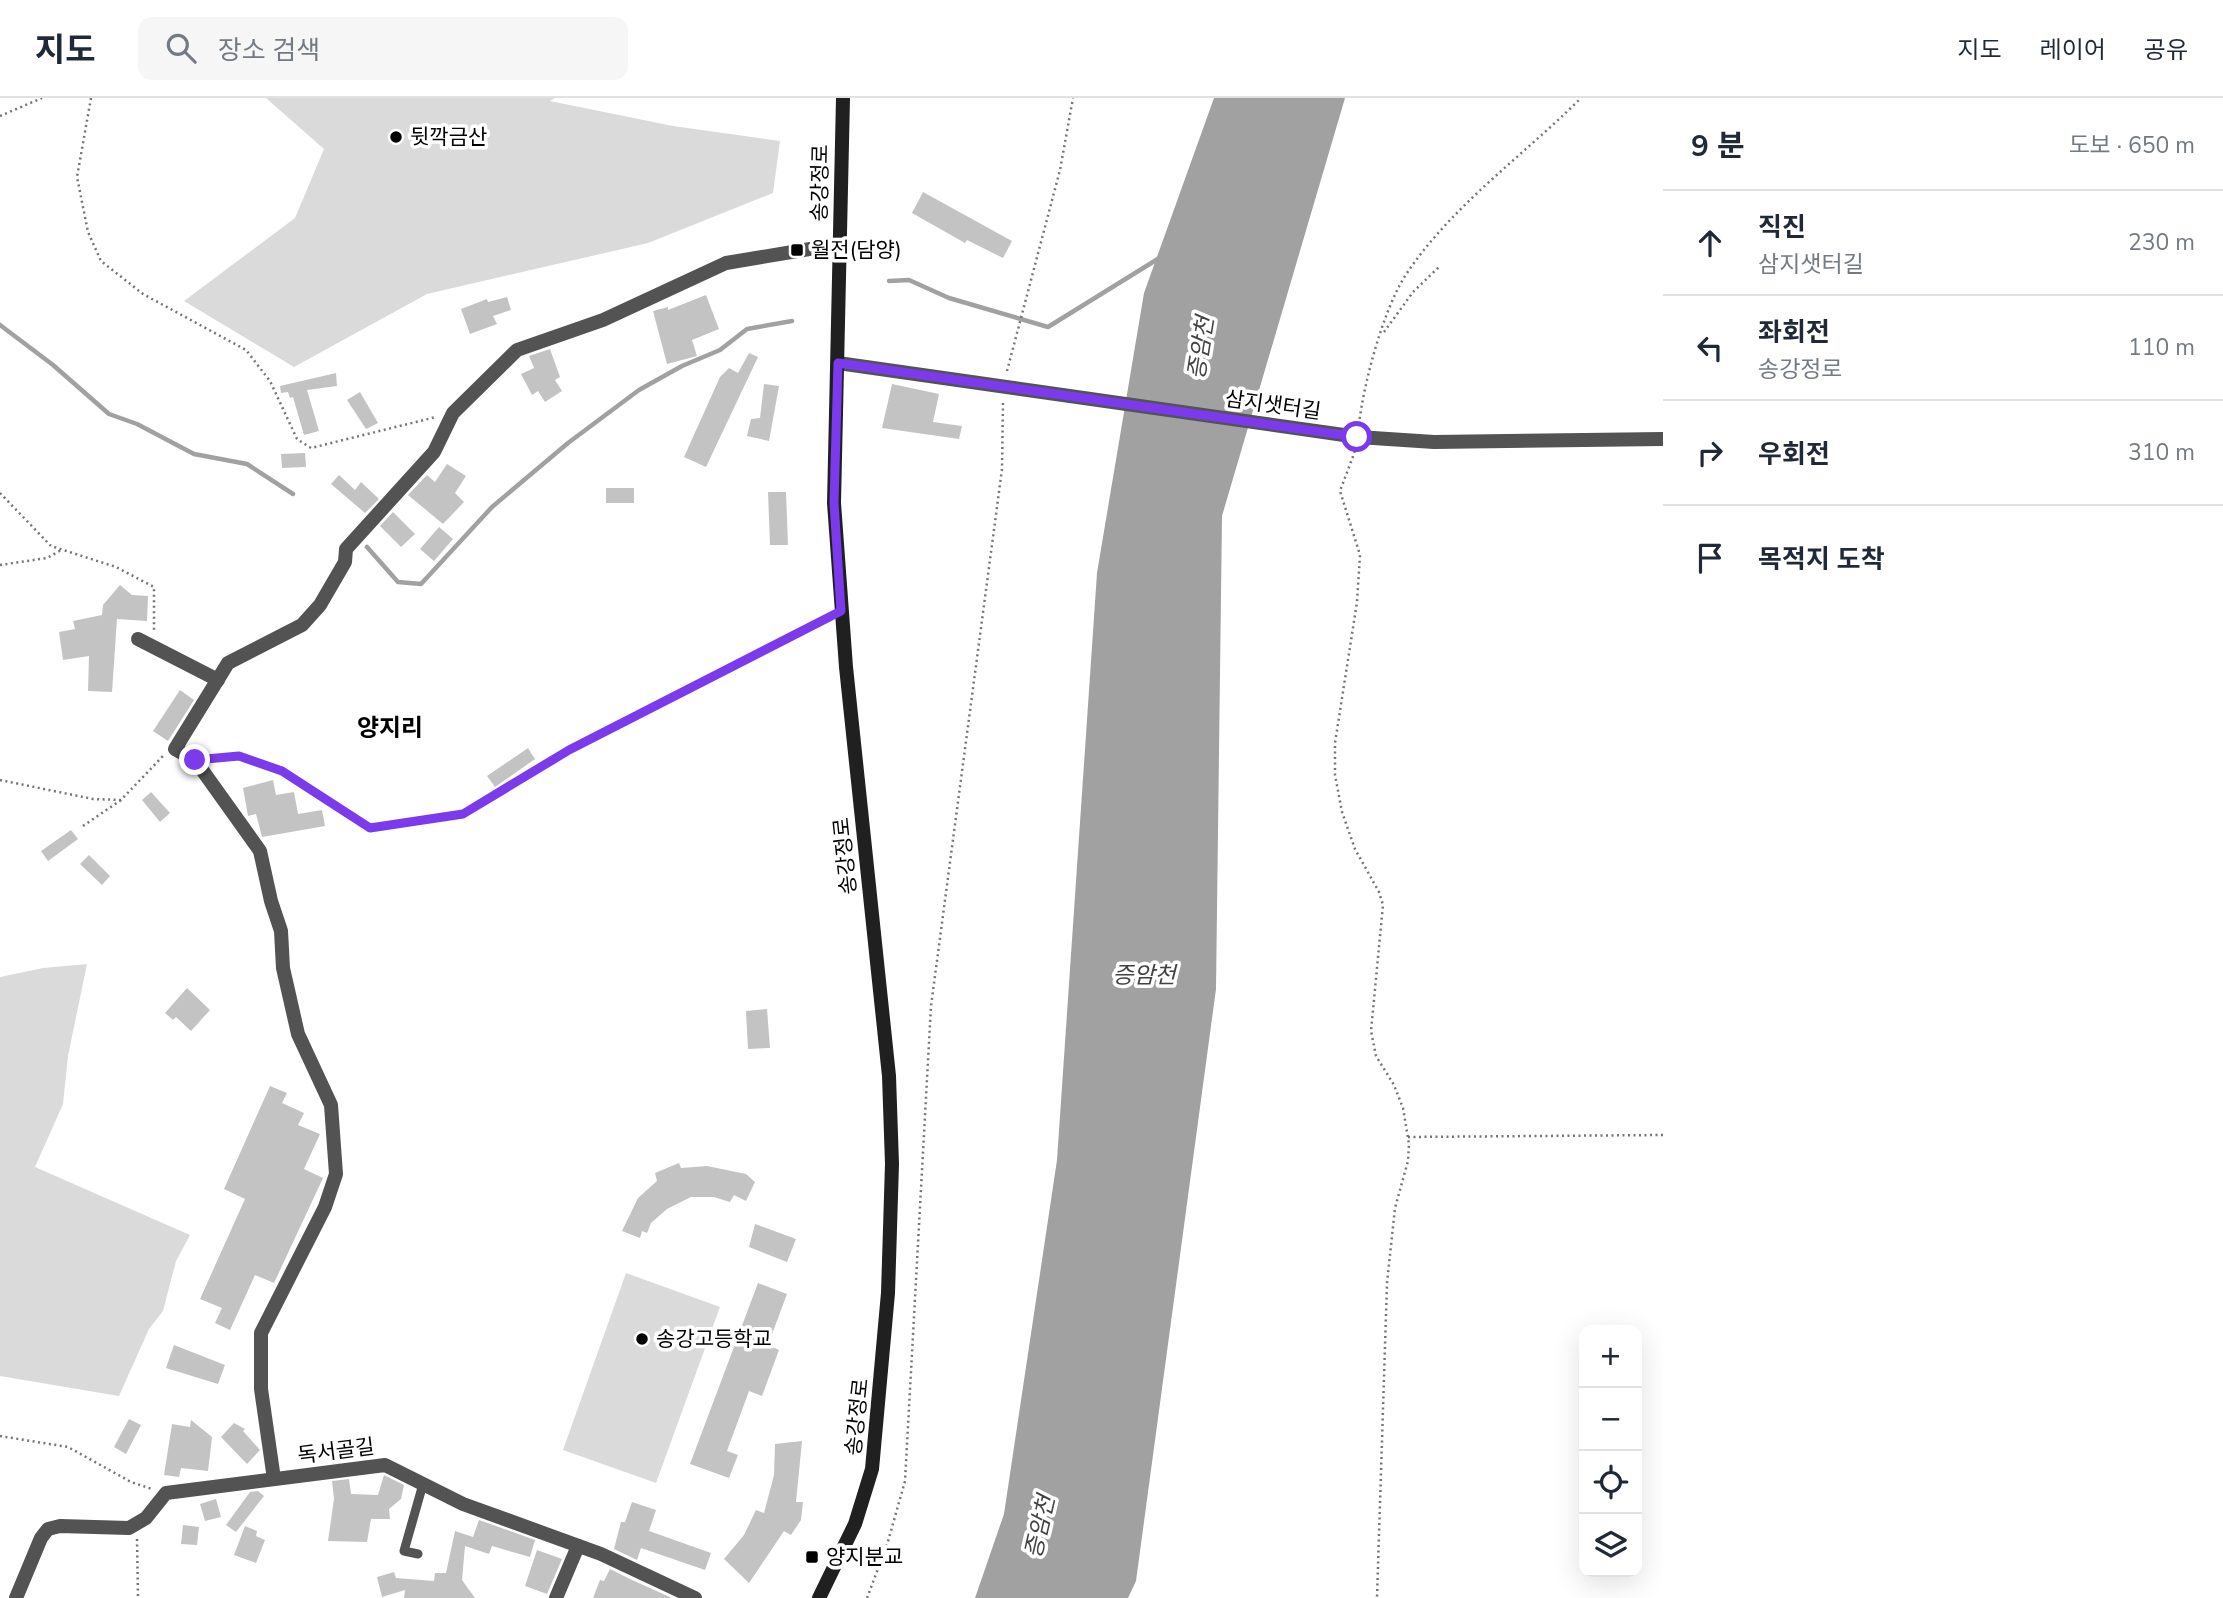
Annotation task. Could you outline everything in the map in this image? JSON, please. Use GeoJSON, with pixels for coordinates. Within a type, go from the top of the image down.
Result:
{"type":"FeatureCollection","features":[{"type":"Feature","properties":{"kind":"main road","name":"송강정로"},"geometry":{"type":"LineString","coordinates":[[819,1598],[855,1524],[872,1469],[887,1306],[892,1164],[889,1076],[841,611],[834,503],[843,98]]}},
{"type":"Feature","properties":{"kind":"street"},"geometry":{"type":"LineString","coordinates":[[274,1479],[261,1389],[261,1332],[326,1206],[336,1174],[331,1105],[298,1034],[283,968],[281,932],[260,851],[195,760],[175,749],[228,663],[302,625],[320,605],[345,562],[346,549],[434,452],[453,413],[517,350],[603,320],[726,263],[841,244]]}},
{"type":"Feature","properties":{"kind":"street","name":"삼지샛터길"},"geometry":{"type":"LineString","coordinates":[[838,363],[1331,435],[1434,442],[1663,439]]}},
{"type":"Feature","properties":{"kind":"street"},"geometry":{"type":"LineString","coordinates":[[138,639],[218,680]]}},
{"type":"Feature","properties":{"kind":"street","name":"독서골길"},"geometry":{"type":"LineString","coordinates":[[166,1493],[385,1465],[463,1504],[578,1546],[695,1598]]}},
{"type":"Feature","properties":{"kind":"street"},"geometry":{"type":"LineString","coordinates":[[16,1598],[41,1538],[48,1530],[60,1526],[129,1528],[146,1518],[166,1493]]}},
{"type":"Feature","properties":{"kind":"street"},"geometry":{"type":"LineString","coordinates":[[556,1598],[578,1546]]}},
{"type":"Feature","properties":{"kind":"lane"},"geometry":{"type":"LineString","coordinates":[[418,1554],[404,1551],[423,1484]]}},
{"type":"Feature","properties":{"kind":"path"},"geometry":{"type":"LineString","coordinates":[[0,116],[42,98]]}},
{"type":"Feature","properties":{"kind":"path"},"geometry":{"type":"LineString","coordinates":[[91,98],[77,177],[88,232],[101,261],[143,293],[246,350],[270,381],[297,439],[311,447],[453,413]]}},
{"type":"Feature","properties":{"kind":"path"},"geometry":{"type":"LineString","coordinates":[[867,1598],[887,1545],[905,1481],[931,1006],[1002,469],[1002,386],[1060,170],[1073,98]]}},
{"type":"Feature","properties":{"kind":"path"},"geometry":{"type":"LineString","coordinates":[[1377,1598],[1387,1283],[1395,1208],[1408,1161],[1408,1137],[1394,1085],[1376,1056],[1371,1031],[1383,905],[1379,892],[1355,849],[1342,812],[1335,775],[1335,743],[1357,602],[1360,555],[1340,492],[1354,458],[1361,407],[1380,337],[1403,279],[1428,244],[1475,196],[1581,98]]}},
{"type":"Feature","properties":{"kind":"path"},"geometry":{"type":"LineString","coordinates":[[1380,337],[1413,292],[1440,266]]}},
{"type":"Feature","properties":{"kind":"path"},"geometry":{"type":"LineString","coordinates":[[0,493],[51,546],[116,566],[154,587],[155,647]]}},
{"type":"Feature","properties":{"kind":"path"},"geometry":{"type":"LineString","coordinates":[[0,565],[47,558],[63,549]]}},
{"type":"Feature","properties":{"kind":"path"},"geometry":{"type":"LineString","coordinates":[[195,760],[239,756],[282,771],[370,828],[463,814],[569,750],[841,611]]}},
{"type":"Feature","properties":{"kind":"path"},"geometry":{"type":"LineString","coordinates":[[83,825],[121,800],[157,759],[175,749]]}},
{"type":"Feature","properties":{"kind":"path"},"geometry":{"type":"LineString","coordinates":[[0,780],[93,799],[121,800]]}},
{"type":"Feature","properties":{"kind":"path"},"geometry":{"type":"LineString","coordinates":[[1408,1137],[1663,1135]]}},
{"type":"Feature","properties":{"kind":"path"},"geometry":{"type":"LineString","coordinates":[[0,1436],[68,1447],[131,1482],[166,1493]]}},
{"type":"Feature","properties":{"kind":"path"},"geometry":{"type":"LineString","coordinates":[[135,1526],[138,1598]]}},
{"type":"Feature","properties":{"kind":"shaded area"},"geometry":{"type":"Polygon","coordinates":[[[266,98],[555,98],[550,101],[673,126],[780,141],[773,193],[648,243],[427,294],[294,367],[184,301],[295,218],[324,149],[266,98]]]}},
{"type":"Feature","properties":{"kind":"shaded area"},"geometry":{"type":"Polygon","coordinates":[[[87,964],[68,1056],[63,1104],[35,1167],[190,1235],[176,1261],[163,1311],[149,1329],[119,1396],[0,1376],[0,977],[43,968],[87,964]]]}},
{"type":"Feature","properties":{"kind":"shaded area"},"geometry":{"type":"Polygon","coordinates":[[[626,1273],[720,1307],[656,1483],[563,1450],[626,1273]]]}},
{"type":"Feature","properties":{"kind":"water","name":"증암천"},"geometry":{"type":"Polygon","coordinates":[[[1214,98],[1345,98],[1222,516],[1216,989],[1136,1581],[1128,1598],[975,1598],[1004,1514],[1057,1160],[1097,573],[1144,293],[1214,98]]]}},
{"type":"Feature","properties":{"kind":"building"},"geometry":{"type":"Polygon","coordinates":[[[923,192],[1012,241],[1003,258],[967,240],[965,243],[912,213],[923,192]]]}},
{"type":"Feature","properties":{"kind":"building"},"geometry":{"type":"Polygon","coordinates":[[[706,295],[719,329],[692,340],[697,356],[667,364],[653,311],[668,307],[668,310],[706,295]]]}},
{"type":"Feature","properties":{"kind":"building"},"geometry":{"type":"Polygon","coordinates":[[[507,297],[511,310],[493,316],[497,324],[470,334],[461,309],[487,299],[488,302],[507,297]]]}},
{"type":"Feature","properties":{"kind":"building"},"geometry":{"type":"Polygon","coordinates":[[[550,349],[560,377],[555,380],[562,391],[545,402],[538,391],[532,395],[521,374],[534,368],[529,356],[550,349]]]}},
{"type":"Feature","properties":{"kind":"building"},"geometry":{"type":"Polygon","coordinates":[[[749,353],[758,357],[706,467],[684,457],[720,377],[729,368],[738,373],[749,353]]]}},
{"type":"Feature","properties":{"kind":"building"},"geometry":{"type":"Polygon","coordinates":[[[336,373],[337,386],[307,390],[319,431],[304,435],[293,397],[290,398],[288,392],[281,393],[280,386],[336,373]]]}},
{"type":"Feature","properties":{"kind":"building"},"geometry":{"type":"Polygon","coordinates":[[[764,384],[779,386],[769,441],[747,436],[751,419],[760,418],[764,384]]]}},
{"type":"Feature","properties":{"kind":"building"},"geometry":{"type":"Polygon","coordinates":[[[892,384],[939,394],[933,422],[962,426],[959,439],[882,428],[892,384]]]}},
{"type":"Feature","properties":{"kind":"building"},"geometry":{"type":"Polygon","coordinates":[[[360,392],[378,423],[366,429],[347,400],[360,392]]]}},
{"type":"Feature","properties":{"kind":"building"},"geometry":{"type":"Polygon","coordinates":[[[305,453],[306,467],[282,468],[281,454],[305,453]]]}},
{"type":"Feature","properties":{"kind":"building"},"geometry":{"type":"Polygon","coordinates":[[[447,464],[466,476],[455,493],[464,502],[443,524],[408,495],[427,475],[435,482],[447,464]]]}},
{"type":"Feature","properties":{"kind":"building"},"geometry":{"type":"Polygon","coordinates":[[[339,475],[355,490],[361,482],[379,499],[365,513],[331,484],[339,475]]]}},
{"type":"Feature","properties":{"kind":"building"},"geometry":{"type":"Polygon","coordinates":[[[606,488],[634,488],[634,503],[606,503],[606,488]]]}},
{"type":"Feature","properties":{"kind":"building"},"geometry":{"type":"Polygon","coordinates":[[[768,492],[786,492],[788,545],[770,545],[768,492]]]}},
{"type":"Feature","properties":{"kind":"building"},"geometry":{"type":"Polygon","coordinates":[[[393,512],[415,534],[401,547],[380,526],[393,512]]]}},
{"type":"Feature","properties":{"kind":"building"},"geometry":{"type":"Polygon","coordinates":[[[439,527],[453,539],[434,561],[420,549],[439,527]]]}},
{"type":"Feature","properties":{"kind":"building"},"geometry":{"type":"Polygon","coordinates":[[[120,585],[132,595],[148,596],[147,621],[117,619],[112,692],[88,691],[89,656],[63,660],[59,632],[75,629],[73,621],[102,615],[103,605],[120,585]]]}},
{"type":"Feature","properties":{"kind":"building"},"geometry":{"type":"Polygon","coordinates":[[[180,690],[194,700],[168,741],[153,731],[180,690]]]}},
{"type":"Feature","properties":{"kind":"building"},"geometry":{"type":"Polygon","coordinates":[[[528,748],[535,759],[495,787],[487,776],[528,748]]]}},
{"type":"Feature","properties":{"kind":"building"},"geometry":{"type":"Polygon","coordinates":[[[273,780],[276,795],[294,792],[298,814],[322,810],[325,826],[262,837],[256,814],[248,816],[243,788],[273,780]]]}},
{"type":"Feature","properties":{"kind":"building"},"geometry":{"type":"Polygon","coordinates":[[[151,792],[170,813],[160,822],[142,800],[151,792]]]}},
{"type":"Feature","properties":{"kind":"building"},"geometry":{"type":"Polygon","coordinates":[[[71,830],[78,839],[48,861],[41,851],[71,830]]]}},
{"type":"Feature","properties":{"kind":"building"},"geometry":{"type":"Polygon","coordinates":[[[89,855],[110,876],[102,885],[80,864],[89,855]]]}},
{"type":"Feature","properties":{"kind":"building"},"geometry":{"type":"Polygon","coordinates":[[[187,988],[210,1010],[191,1031],[176,1017],[173,1020],[165,1013],[187,988]]]}},
{"type":"Feature","properties":{"kind":"building"},"geometry":{"type":"Polygon","coordinates":[[[767,1009],[770,1048],[748,1049],[746,1011],[767,1009]]]}},
{"type":"Feature","properties":{"kind":"building"},"geometry":{"type":"Polygon","coordinates":[[[270,1086],[287,1093],[282,1103],[304,1113],[298,1125],[320,1134],[304,1169],[323,1178],[274,1283],[255,1275],[230,1330],[215,1323],[222,1308],[200,1299],[245,1199],[224,1189],[270,1086]]]}},
{"type":"Feature","properties":{"kind":"building"},"geometry":{"type":"Polygon","coordinates":[[[679,1163],[681,1168],[707,1166],[746,1174],[755,1182],[746,1201],[734,1195],[730,1202],[714,1197],[691,1197],[667,1209],[651,1223],[647,1233],[642,1231],[640,1238],[622,1231],[638,1198],[657,1181],[655,1173],[679,1163]]]}},
{"type":"Feature","properties":{"kind":"building"},"geometry":{"type":"Polygon","coordinates":[[[755,1224],[796,1239],[787,1262],[749,1247],[755,1224]]]}},
{"type":"Feature","properties":{"kind":"building","name":"송강고등학교"},"geometry":{"type":"Polygon","coordinates":[[[758,1283],[787,1294],[768,1345],[779,1350],[762,1396],[749,1391],[727,1451],[738,1455],[729,1478],[690,1464],[758,1283]]]}},
{"type":"Feature","properties":{"kind":"building"},"geometry":{"type":"Polygon","coordinates":[[[174,1345],[225,1365],[218,1384],[166,1368],[174,1345]]]}},
{"type":"Feature","properties":{"kind":"building"},"geometry":{"type":"Polygon","coordinates":[[[129,1419],[141,1425],[126,1454],[114,1447],[129,1419]]]}},
{"type":"Feature","properties":{"kind":"building"},"geometry":{"type":"Polygon","coordinates":[[[191,1420],[212,1437],[208,1471],[181,1468],[179,1477],[164,1475],[172,1424],[190,1427],[191,1420]]]}},
{"type":"Feature","properties":{"kind":"building"},"geometry":{"type":"Polygon","coordinates":[[[234,1423],[245,1429],[243,1431],[260,1450],[247,1464],[221,1437],[234,1423]]]}},
{"type":"Feature","properties":{"kind":"building"},"geometry":{"type":"Polygon","coordinates":[[[802,1441],[796,1502],[803,1502],[801,1520],[791,1535],[784,1531],[749,1583],[724,1559],[744,1535],[756,1510],[764,1513],[774,1475],[775,1444],[802,1441]]]}},
{"type":"Feature","properties":{"kind":"building"},"geometry":{"type":"Polygon","coordinates":[[[384,1475],[404,1485],[401,1499],[389,1509],[390,1519],[371,1519],[367,1542],[328,1541],[334,1499],[332,1481],[349,1479],[351,1494],[378,1495],[384,1475]]]}},
{"type":"Feature","properties":{"kind":"building"},"geometry":{"type":"Polygon","coordinates":[[[258,1491],[264,1496],[236,1532],[226,1525],[250,1492],[258,1491]]]}},
{"type":"Feature","properties":{"kind":"building"},"geometry":{"type":"Polygon","coordinates":[[[216,1499],[221,1517],[205,1521],[200,1504],[216,1499]]]}},
{"type":"Feature","properties":{"kind":"building"},"geometry":{"type":"Polygon","coordinates":[[[632,1502],[656,1510],[649,1531],[711,1553],[705,1570],[641,1548],[637,1560],[614,1549],[621,1522],[625,1522],[632,1502]]]}},
{"type":"Feature","properties":{"kind":"building"},"geometry":{"type":"Polygon","coordinates":[[[479,1520],[535,1540],[530,1557],[492,1546],[489,1554],[465,1546],[462,1580],[475,1598],[404,1598],[405,1590],[382,1597],[377,1577],[394,1572],[396,1578],[434,1581],[435,1573],[446,1573],[455,1531],[473,1537],[479,1520]]]}},
{"type":"Feature","properties":{"kind":"building"},"geometry":{"type":"Polygon","coordinates":[[[183,1525],[199,1527],[197,1545],[181,1544],[183,1525]]]}},
{"type":"Feature","properties":{"kind":"building"},"geometry":{"type":"Polygon","coordinates":[[[245,1526],[257,1531],[256,1536],[265,1540],[256,1563],[234,1555],[245,1526]]]}},
{"type":"Feature","properties":{"kind":"building"},"geometry":{"type":"Polygon","coordinates":[[[537,1550],[562,1559],[547,1594],[525,1586],[537,1550]]]}},
{"type":"Feature","properties":{"kind":"building"},"geometry":{"type":"Polygon","coordinates":[[[610,1569],[672,1598],[593,1598],[600,1580],[604,1581],[610,1569]]]}},
{"type":"Feature","properties":{"kind":"waterway"},"geometry":{"type":"LineString","coordinates":[[889,281],[909,280],[949,298],[1048,327],[1161,257]]}},
{"type":"Feature","properties":{"kind":"waterway"},"geometry":{"type":"LineString","coordinates":[[367,547],[398,582],[421,584],[492,507],[568,443],[639,390],[682,366],[720,350],[747,329],[792,321]]}},
{"type":"Feature","properties":{"kind":"waterway"},"geometry":{"type":"LineString","coordinates":[[0,325],[53,365],[109,414],[137,424],[194,454],[247,464],[293,494]]}},
{"type":"Feature","properties":{"kind":"place","name":"뒷깍금산"},"geometry":{"type":"Point","coordinates":[396,137]}},
{"type":"Feature","properties":{"kind":"place","name":"월전(담양)"},"geometry":{"type":"Point","coordinates":[797,250]}},
{"type":"Feature","properties":{"kind":"place","name":"송강고등학교"},"geometry":{"type":"Point","coordinates":[642,1339]}},
{"type":"Feature","properties":{"kind":"place","name":"양지분교"},"geometry":{"type":"Point","coordinates":[812,1557]}},
{"type":"Feature","properties":{"kind":"district","name":"양지리"},"geometry":{"type":"Point","coordinates":[390,728]}},
{"type":"Feature","properties":{"kind":"route"},"geometry":{"type":"LineString","coordinates":[[195,760],[239,756],[282,771],[370,828],[463,814],[569,750],[841,611],[834,503],[838,363],[1357,437]]}}]}
